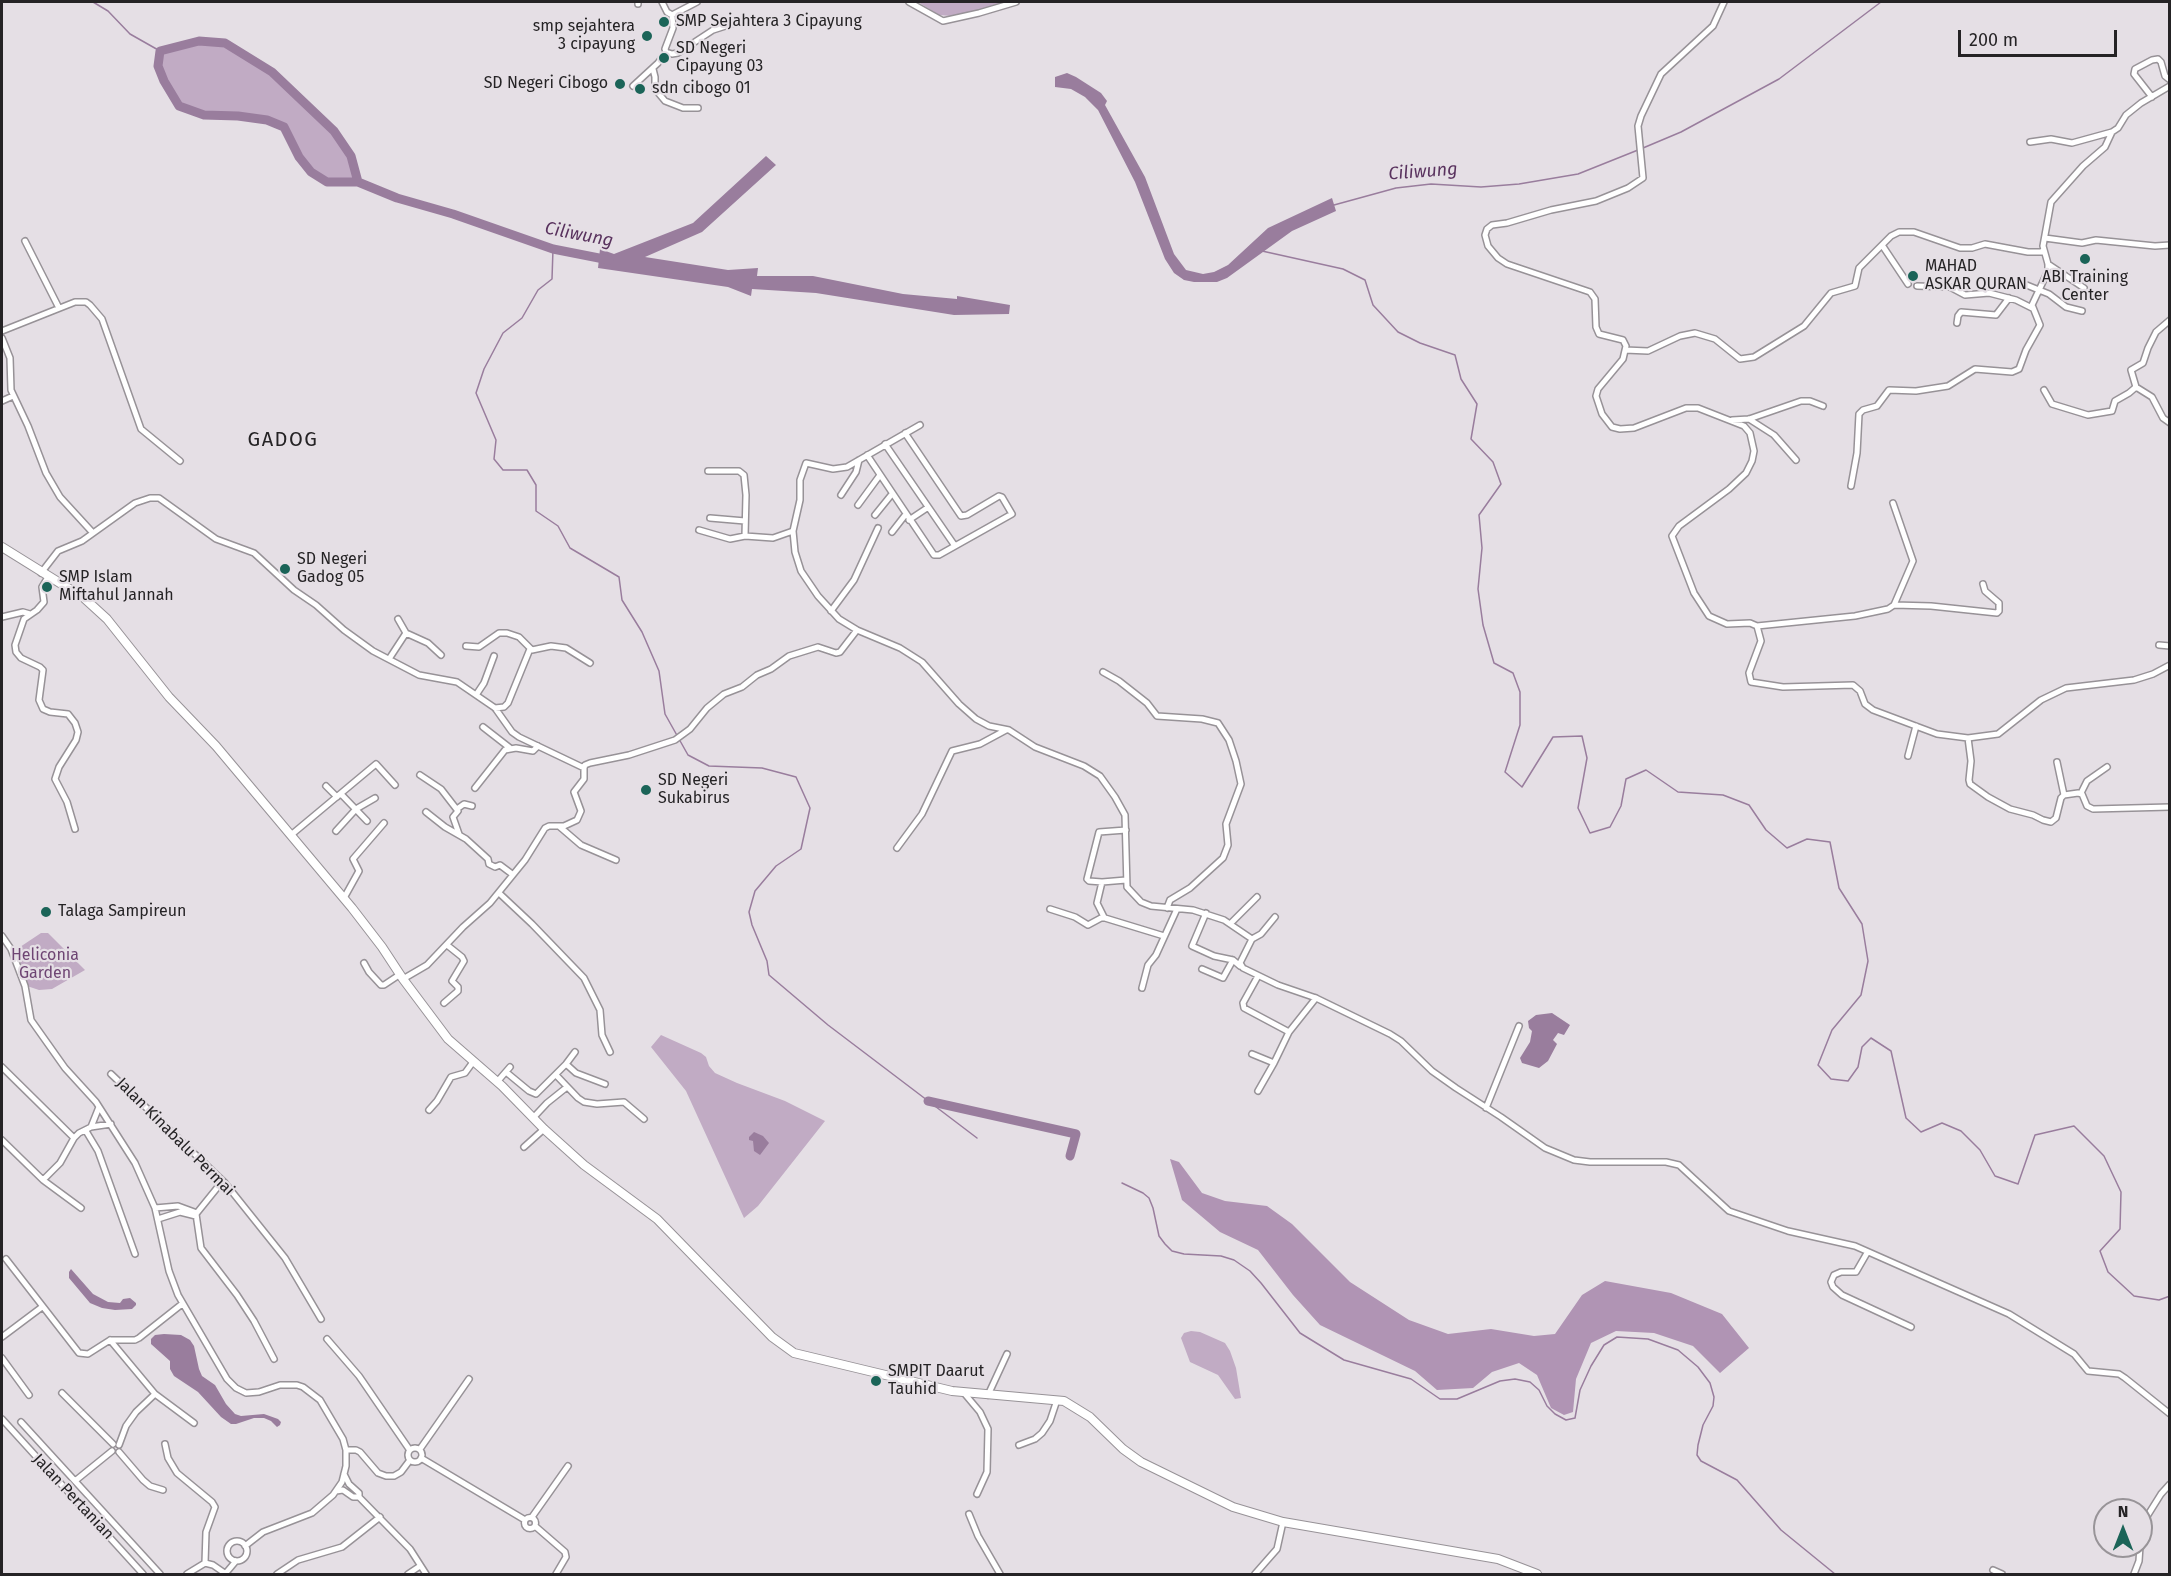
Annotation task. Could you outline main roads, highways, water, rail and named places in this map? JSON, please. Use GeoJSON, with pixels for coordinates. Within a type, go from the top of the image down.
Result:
{"type":"FeatureCollection","features":[{"type":"Feature","properties":{"kind":"waterway","name":"Ciliwung"},"geometry":{"type":"LineString","coordinates":[[93,2],[108,11],[130,34],[160,51]]}},
{"type":"Feature","properties":{"kind":"waterway","name":"Ciliwung"},"geometry":{"type":"LineString","coordinates":[[1643,148],[1681,132],[1779,79],[1881,2]]}},
{"type":"Feature","properties":{"kind":"waterway","name":"Ciliwung"},"geometry":{"type":"LineString","coordinates":[[358,182],[351,156],[334,131],[272,72],[225,43],[199,41],[160,51],[158,66],[179,106],[204,115],[267,120],[284,127],[299,157],[311,172],[327,182],[358,182],[397,198],[453,214],[553,249],[609,260]]}},
{"type":"Feature","properties":{"kind":"waterway","name":"Ciliwung"},"geometry":{"type":"LineString","coordinates":[[1334,205],[1396,188],[1431,184],[1481,187],[1519,184],[1578,174],[1638,150]]}},
{"type":"Feature","properties":{"kind":"waterway"},"geometry":{"type":"LineString","coordinates":[[553,249],[552,279],[538,290],[522,318],[503,333],[484,369],[476,393],[496,440],[494,459],[503,470],[527,470],[536,485],[536,511],[558,526],[570,548],[619,577],[622,600],[642,632],[659,671],[665,714],[688,755],[709,766],[762,768],[796,777],[810,808],[801,849],[776,866],[755,891],[749,912],[767,961],[769,975],[828,1025],[977,1138]]}},
{"type":"Feature","properties":{"kind":"waterway"},"geometry":{"type":"LineString","coordinates":[[1262,251],[1343,269],[1365,280],[1373,305],[1398,332],[1420,343],[1455,355],[1461,379],[1477,404],[1471,439],[1493,462],[1501,484],[1479,515],[1482,548],[1478,589],[1483,625],[1494,663],[1513,673],[1520,692],[1520,725],[1505,772],[1522,787],[1553,737],[1582,736],[1587,758],[1578,808],[1590,833],[1610,827],[1621,806],[1626,779],[1646,770],[1678,792],[1723,795],[1749,805],[1766,830],[1787,848],[1807,839],[1830,842],[1839,888],[1862,924],[1868,961],[1861,995],[1832,1030],[1818,1065],[1831,1079],[1848,1081],[1858,1067],[1862,1047],[1871,1038],[1891,1051],[1906,1118],[1921,1132],[1942,1123],[1961,1131],[1980,1150],[1995,1176],[2018,1184],[2035,1135],[2074,1126],[2104,1156],[2121,1192],[2120,1229],[2100,1251],[2108,1272],[2134,1296],[2159,1300],[2170,1296]]}},
{"type":"Feature","properties":{"kind":"waterway"},"geometry":{"type":"LineString","coordinates":[[928,1101],[1076,1134],[1070,1156]]}},
{"type":"Feature","properties":{"kind":"waterway"},"geometry":{"type":"LineString","coordinates":[[1122,1183],[1149,1198],[1159,1236],[1172,1251],[1221,1256],[1234,1260],[1250,1271],[1261,1283],[1300,1333],[1344,1360],[1411,1379],[1440,1399],[1457,1399],[1500,1381],[1515,1379],[1530,1382],[1539,1390],[1547,1406],[1566,1420],[1575,1418],[1580,1390],[1604,1345],[1617,1337],[1648,1339],[1678,1350],[1698,1367],[1710,1383],[1714,1397],[1713,1406],[1703,1425],[1698,1445],[1697,1455],[1701,1461],[1737,1480],[1781,1530],[1835,1574]]}},
{"type":"Feature","properties":{"kind":"place","name":"SMP Sejahtera 3 Cipayung"},"geometry":{"type":"Point","coordinates":[664,22]}},
{"type":"Feature","properties":{"kind":"place","name":"smp sejahtera 3 cipayung"},"geometry":{"type":"Point","coordinates":[647,36]}},
{"type":"Feature","properties":{"kind":"place","name":"SD Negeri Cipayung 03"},"geometry":{"type":"Point","coordinates":[664,58]}},
{"type":"Feature","properties":{"kind":"place","name":"SD Negeri Cibogo"},"geometry":{"type":"Point","coordinates":[620,84]}},
{"type":"Feature","properties":{"kind":"place","name":"sdn cibogo 01"},"geometry":{"type":"Point","coordinates":[640,89]}},
{"type":"Feature","properties":{"kind":"place","name":"ABI Training Center"},"geometry":{"type":"Point","coordinates":[2085,259]}},
{"type":"Feature","properties":{"kind":"place","name":"MAHAD ASKAR QURAN"},"geometry":{"type":"Point","coordinates":[1913,276]}},
{"type":"Feature","properties":{"kind":"place","name":"SD Negeri Gadog 05"},"geometry":{"type":"Point","coordinates":[285,569]}},
{"type":"Feature","properties":{"kind":"place","name":"SMP Islam Miftahul Jannah"},"geometry":{"type":"Point","coordinates":[47,587]}},
{"type":"Feature","properties":{"kind":"place","name":"SD Negeri Sukabirus"},"geometry":{"type":"Point","coordinates":[646,790]}},
{"type":"Feature","properties":{"kind":"place","name":"Talaga Sampireun"},"geometry":{"type":"Point","coordinates":[46,912]}},
{"type":"Feature","properties":{"kind":"place","name":"SMPIT Daarut Tauhid"},"geometry":{"type":"Point","coordinates":[876,1381]}},
{"type":"Feature","properties":{"kind":"district","name":"GADOG"},"geometry":{"type":"Point","coordinates":[283,440]}},
{"type":"Feature","properties":{"kind":"park label","name":"Heliconia Garden"},"geometry":{"type":"Point","coordinates":[45,965]}}]}
